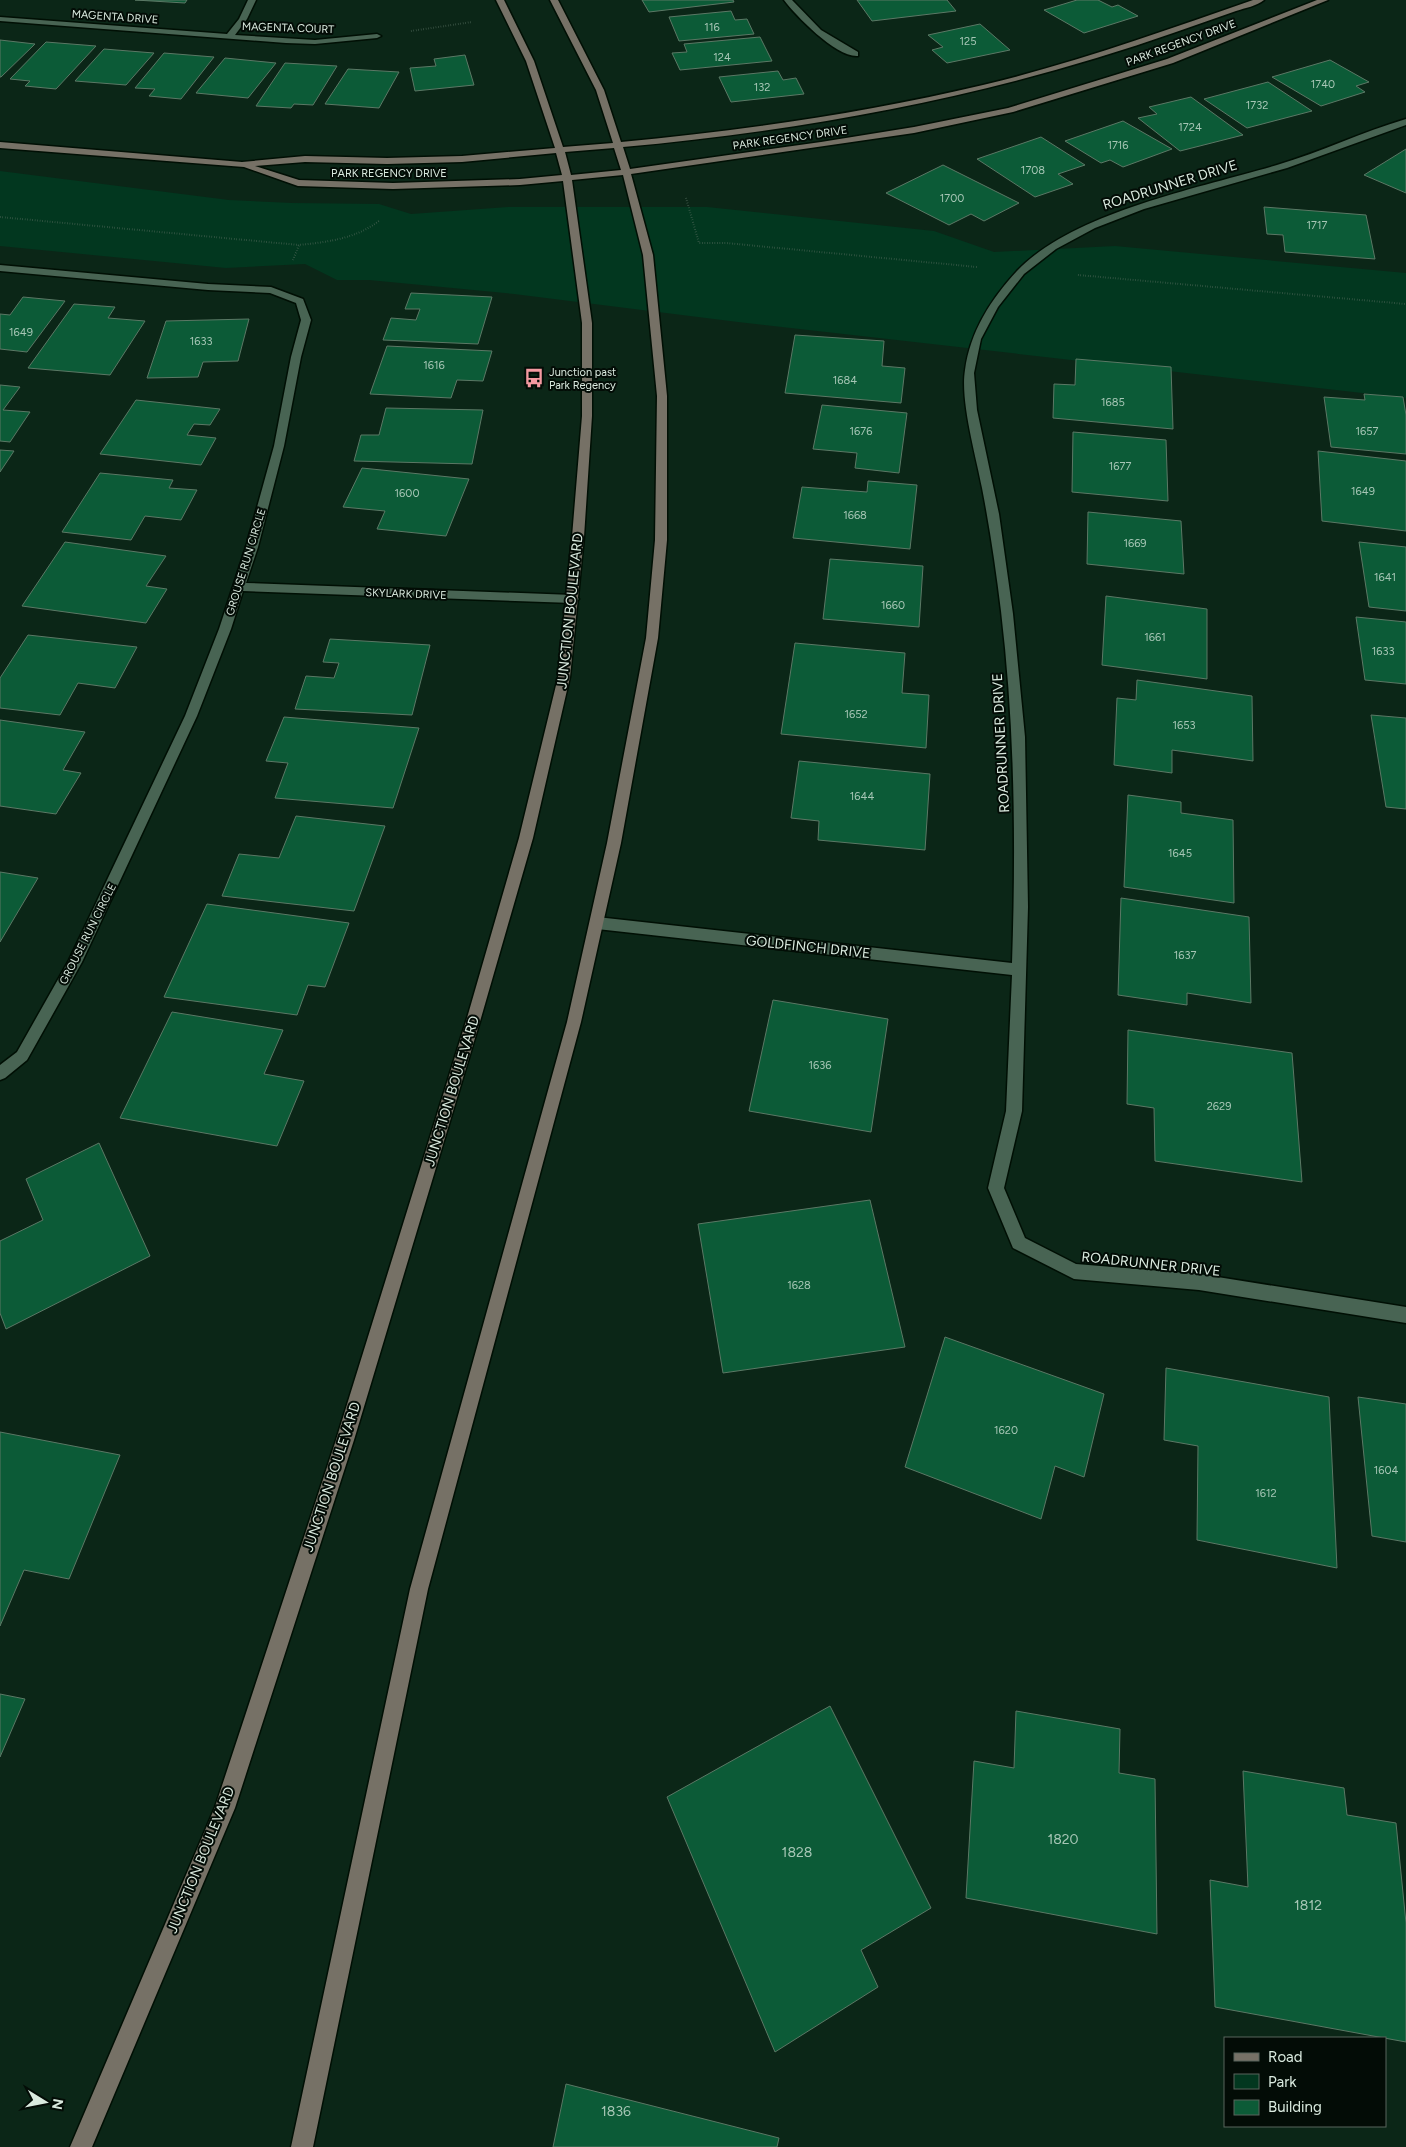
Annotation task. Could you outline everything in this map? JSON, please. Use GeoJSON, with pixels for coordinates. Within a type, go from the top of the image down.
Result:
{"type":"FeatureCollection","features":[{"type":"Feature","properties":{"kind":"main road","name":"JUNCTION BOULEVARD"},"geometry":{"type":"LineString","coordinates":[[81,2147],[225,1808],[345,1440],[474,1018],[526,838],[564,678],[573,599],[588,416],[587,323],[567,178],[560,151],[530,61],[510,16],[500,0]]}},
{"type":"Feature","properties":{"kind":"main road"},"geometry":{"type":"LineString","coordinates":[[302,2147],[419,1589],[569,1042],[597,923],[652,638],[661,540],[662,396],[648,255],[634,196],[600,90],[554,0]]}},
{"type":"Feature","properties":{"kind":"main road","name":"PARK REGENCY DRIVE"},"geometry":{"type":"LineString","coordinates":[[0,145],[242,165],[305,160],[462,159],[619,146],[800,123],[900,106],[986,87],[1123,48],[1260,0]]}},
{"type":"Feature","properties":{"kind":"main road","name":"PARK REGENCY DRIVE"},"geometry":{"type":"LineString","coordinates":[[242,165],[298,183],[393,186],[520,182],[625,172],[830,144],[914,130],[1010,110],[1170,61],[1324,0]]}},
{"type":"Feature","properties":{"kind":"street"},"geometry":{"type":"LineString","coordinates":[[229,37],[243,19],[252,0]]}},
{"type":"Feature","properties":{"kind":"street"},"geometry":{"type":"LineString","coordinates":[[788,0],[800,16],[816,32],[834,44],[855,54]]}},
{"type":"Feature","properties":{"kind":"street","name":"MAGENTA DRIVE"},"geometry":{"type":"LineString","coordinates":[[0,19],[229,37]]}},
{"type":"Feature","properties":{"kind":"street","name":"MAGENTA COURT"},"geometry":{"type":"LineString","coordinates":[[229,37],[315,42],[377,36]]}},
{"type":"Feature","properties":{"kind":"street","name":"ROADRUNNER DRIVE"},"geometry":{"type":"LineString","coordinates":[[1406,122],[1284,166],[1141,207],[1092,226],[1053,248],[1021,272],[994,306],[976,339],[969,373],[972,410],[993,514],[1006,605],[1019,737],[1021,907],[1014,1111],[996,1188],[1020,1243],[1074,1271],[1199,1282],[1406,1315]]}},
{"type":"Feature","properties":{"kind":"street","name":"GROUSE RUN CIRCLE"},"geometry":{"type":"LineString","coordinates":[[0,268],[208,287],[271,290],[300,301],[306,320],[296,357],[279,446],[252,547],[225,629],[191,716],[80,953],[22,1056],[0,1074]]}},
{"type":"Feature","properties":{"kind":"street","name":"SKYLARK DRIVE"},"geometry":{"type":"LineString","coordinates":[[239,587],[573,599]]}},
{"type":"Feature","properties":{"kind":"street","name":"GOLDFINCH DRIVE"},"geometry":{"type":"LineString","coordinates":[[597,923],[1019,970]]}},
{"type":"Feature","properties":{"kind":"path"},"geometry":{"type":"LineString","coordinates":[[377,36],[510,16]]}},
{"type":"Feature","properties":{"kind":"path"},"geometry":{"type":"LineString","coordinates":[[0,218],[299,245]]}},
{"type":"Feature","properties":{"kind":"green space"},"geometry":{"type":"Polygon","coordinates":[[[0,171],[229,200],[379,204],[411,214],[508,207],[707,207],[934,231],[994,252],[1115,246],[1406,273],[1406,398],[738,322],[514,294],[369,280],[337,280],[305,264],[226,268],[0,246],[0,171]]]}},
{"type":"Feature","properties":{"kind":"building"},"geometry":{"type":"Polygon","coordinates":[[[135,0],[187,0],[185,3],[135,0]]]}},
{"type":"Feature","properties":{"kind":"building"},"geometry":{"type":"Polygon","coordinates":[[[642,0],[733,0],[734,2],[649,12],[642,0]]]}},
{"type":"Feature","properties":{"kind":"building"},"geometry":{"type":"Polygon","coordinates":[[[857,0],[947,0],[956,11],[872,21],[857,0]]]}},
{"type":"Feature","properties":{"kind":"building"},"geometry":{"type":"Polygon","coordinates":[[[1077,0],[1098,0],[1112,7],[1118,5],[1138,16],[1084,33],[1044,10],[1077,0]]]}},
{"type":"Feature","properties":{"kind":"building"},"geometry":{"type":"Polygon","coordinates":[[[731,11],[735,20],[747,19],[754,34],[679,41],[669,17],[731,11]]]}},
{"type":"Feature","properties":{"kind":"building"},"geometry":{"type":"Polygon","coordinates":[[[980,24],[1010,50],[947,63],[932,50],[943,47],[928,35],[980,24]]]}},
{"type":"Feature","properties":{"kind":"building"},"geometry":{"type":"Polygon","coordinates":[[[760,37],[772,61],[680,70],[672,53],[687,52],[684,44],[760,37]]]}},
{"type":"Feature","properties":{"kind":"building"},"geometry":{"type":"Polygon","coordinates":[[[0,40],[35,44],[1,77],[0,77],[0,40]]]}},
{"type":"Feature","properties":{"kind":"building"},"geometry":{"type":"Polygon","coordinates":[[[46,42],[96,46],[56,89],[25,86],[30,81],[10,79],[46,42]]]}},
{"type":"Feature","properties":{"kind":"building"},"geometry":{"type":"Polygon","coordinates":[[[104,49],[154,53],[126,85],[75,81],[104,49]]]}},
{"type":"Feature","properties":{"kind":"building"},"geometry":{"type":"Polygon","coordinates":[[[164,53],[214,57],[181,99],[149,96],[155,89],[135,88],[164,53]]]}},
{"type":"Feature","properties":{"kind":"building"},"geometry":{"type":"Polygon","coordinates":[[[465,55],[474,85],[415,91],[410,68],[436,66],[434,59],[465,55]]]}},
{"type":"Feature","properties":{"kind":"building"},"geometry":{"type":"Polygon","coordinates":[[[225,58],[276,63],[248,98],[196,93],[225,58]]]}},
{"type":"Feature","properties":{"kind":"building"},"geometry":{"type":"Polygon","coordinates":[[[1330,60],[1369,82],[1356,86],[1365,92],[1321,106],[1272,77],[1330,60]]]}},
{"type":"Feature","properties":{"kind":"building"},"geometry":{"type":"Polygon","coordinates":[[[285,63],[337,66],[313,105],[294,104],[291,108],[256,106],[285,63]]]}},
{"type":"Feature","properties":{"kind":"building"},"geometry":{"type":"Polygon","coordinates":[[[348,69],[399,72],[379,108],[325,104],[348,69]]]}},
{"type":"Feature","properties":{"kind":"building"},"geometry":{"type":"Polygon","coordinates":[[[778,71],[783,80],[796,78],[804,94],[731,102],[719,77],[778,71]]]}},
{"type":"Feature","properties":{"kind":"building"},"geometry":{"type":"Polygon","coordinates":[[[1268,82],[1312,111],[1247,128],[1204,99],[1268,82]]]}},
{"type":"Feature","properties":{"kind":"building"},"geometry":{"type":"Polygon","coordinates":[[[1191,97],[1243,135],[1180,151],[1138,118],[1157,114],[1149,107],[1191,97]]]}},
{"type":"Feature","properties":{"kind":"building"},"geometry":{"type":"Polygon","coordinates":[[[1123,121],[1172,149],[1123,167],[1110,160],[1101,163],[1065,141],[1123,121]]]}},
{"type":"Feature","properties":{"kind":"building"},"geometry":{"type":"Polygon","coordinates":[[[1041,137],[1085,165],[1058,174],[1073,184],[1035,197],[977,159],[1041,137]]]}},
{"type":"Feature","properties":{"kind":"building"},"geometry":{"type":"Polygon","coordinates":[[[1406,149],[1406,193],[1364,175],[1406,149]]]}},
{"type":"Feature","properties":{"kind":"building"},"geometry":{"type":"Polygon","coordinates":[[[943,165],[1019,203],[984,221],[971,214],[949,225],[886,193],[943,165]]]}},
{"type":"Feature","properties":{"kind":"building"},"geometry":{"type":"Polygon","coordinates":[[[1264,207],[1366,215],[1375,259],[1285,252],[1283,235],[1267,234],[1264,207]]]}},
{"type":"Feature","properties":{"kind":"building"},"geometry":{"type":"Polygon","coordinates":[[[411,293],[492,297],[478,344],[383,340],[391,318],[416,320],[420,309],[405,309],[411,293]]]}},
{"type":"Feature","properties":{"kind":"building"},"geometry":{"type":"Polygon","coordinates":[[[23,297],[65,301],[27,352],[0,349],[0,314],[10,315],[23,297]]]}},
{"type":"Feature","properties":{"kind":"building"},"geometry":{"type":"Polygon","coordinates":[[[74,304],[115,307],[108,318],[145,321],[110,375],[28,368],[74,304]]]}},
{"type":"Feature","properties":{"kind":"building"},"geometry":{"type":"Polygon","coordinates":[[[249,319],[238,361],[203,362],[198,377],[147,378],[166,321],[249,319]]]}},
{"type":"Feature","properties":{"kind":"building"},"geometry":{"type":"Polygon","coordinates":[[[795,335],[884,341],[882,366],[905,368],[901,403],[785,393],[795,335]]]}},
{"type":"Feature","properties":{"kind":"building"},"geometry":{"type":"Polygon","coordinates":[[[387,346],[492,351],[483,381],[457,380],[451,398],[370,394],[387,346]]]}},
{"type":"Feature","properties":{"kind":"building"},"geometry":{"type":"Polygon","coordinates":[[[1076,359],[1171,367],[1173,429],[1053,418],[1054,384],[1075,385],[1076,359]]]}},
{"type":"Feature","properties":{"kind":"building"},"geometry":{"type":"Polygon","coordinates":[[[0,385],[20,387],[3,410],[30,412],[10,442],[0,441],[0,385]]]}},
{"type":"Feature","properties":{"kind":"building"},"geometry":{"type":"Polygon","coordinates":[[[1364,394],[1403,397],[1406,415],[1406,454],[1331,447],[1324,397],[1365,400],[1364,394]]]}},
{"type":"Feature","properties":{"kind":"building"},"geometry":{"type":"Polygon","coordinates":[[[136,400],[220,409],[210,425],[194,424],[187,435],[216,438],[201,465],[100,454],[136,400]]]}},
{"type":"Feature","properties":{"kind":"building"},"geometry":{"type":"Polygon","coordinates":[[[822,405],[907,413],[899,473],[855,468],[857,453],[813,449],[822,405]]]}},
{"type":"Feature","properties":{"kind":"building"},"geometry":{"type":"Polygon","coordinates":[[[386,408],[483,410],[472,464],[354,461],[361,435],[379,435],[386,408]]]}},
{"type":"Feature","properties":{"kind":"building"},"geometry":{"type":"Polygon","coordinates":[[[1073,432],[1166,440],[1168,501],[1072,492],[1073,432]]]}},
{"type":"Feature","properties":{"kind":"building"},"geometry":{"type":"Polygon","coordinates":[[[0,450],[14,451],[0,472],[0,450]]]}},
{"type":"Feature","properties":{"kind":"building"},"geometry":{"type":"Polygon","coordinates":[[[1318,451],[1406,461],[1406,531],[1322,521],[1318,451]]]}},
{"type":"Feature","properties":{"kind":"building"},"geometry":{"type":"Polygon","coordinates":[[[362,468],[469,479],[446,536],[377,529],[385,511],[343,507],[362,468]]]}},
{"type":"Feature","properties":{"kind":"building"},"geometry":{"type":"Polygon","coordinates":[[[100,473],[173,480],[169,488],[197,490],[181,520],[145,516],[131,540],[62,532],[100,473]]]}},
{"type":"Feature","properties":{"kind":"building"},"geometry":{"type":"Polygon","coordinates":[[[868,481],[917,485],[910,549],[793,538],[802,487],[867,492],[868,481]]]}},
{"type":"Feature","properties":{"kind":"building"},"geometry":{"type":"Polygon","coordinates":[[[1088,512],[1181,521],[1184,574],[1087,564],[1088,512]]]}},
{"type":"Feature","properties":{"kind":"building"},"geometry":{"type":"Polygon","coordinates":[[[65,542],[166,556],[146,586],[167,589],[146,623],[22,606],[65,542]]]}},
{"type":"Feature","properties":{"kind":"building"},"geometry":{"type":"Polygon","coordinates":[[[1359,542],[1406,547],[1406,611],[1369,607],[1359,542]]]}},
{"type":"Feature","properties":{"kind":"building"},"geometry":{"type":"Polygon","coordinates":[[[830,559],[923,566],[919,627],[823,619],[830,559]]]}},
{"type":"Feature","properties":{"kind":"building"},"geometry":{"type":"Polygon","coordinates":[[[1106,596],[1207,609],[1207,679],[1102,665],[1106,596]]]}},
{"type":"Feature","properties":{"kind":"building"},"geometry":{"type":"Polygon","coordinates":[[[1356,617],[1406,622],[1406,684],[1365,680],[1356,617]]]}},
{"type":"Feature","properties":{"kind":"building"},"geometry":{"type":"Polygon","coordinates":[[[28,635],[137,647],[115,688],[78,683],[60,715],[0,708],[0,678],[28,635]]]}},
{"type":"Feature","properties":{"kind":"building"},"geometry":{"type":"Polygon","coordinates":[[[330,639],[430,645],[412,715],[295,709],[306,676],[334,678],[339,663],[323,662],[330,639]]]}},
{"type":"Feature","properties":{"kind":"building"},"geometry":{"type":"Polygon","coordinates":[[[795,643],[905,653],[902,693],[929,695],[926,748],[781,734],[795,643]]]}},
{"type":"Feature","properties":{"kind":"building"},"geometry":{"type":"Polygon","coordinates":[[[1137,680],[1252,696],[1253,761],[1172,750],[1172,773],[1114,765],[1117,698],[1136,700],[1137,680]]]}},
{"type":"Feature","properties":{"kind":"building"},"geometry":{"type":"Polygon","coordinates":[[[1371,715],[1406,718],[1406,809],[1386,807],[1371,715]]]}},
{"type":"Feature","properties":{"kind":"building"},"geometry":{"type":"Polygon","coordinates":[[[284,717],[419,728],[393,808],[275,798],[288,763],[266,761],[284,717]]]}},
{"type":"Feature","properties":{"kind":"building"},"geometry":{"type":"Polygon","coordinates":[[[0,720],[85,732],[63,770],[81,773],[56,814],[0,806],[0,720]]]}},
{"type":"Feature","properties":{"kind":"building"},"geometry":{"type":"Polygon","coordinates":[[[799,761],[930,774],[925,850],[818,840],[819,821],[791,818],[799,761]]]}},
{"type":"Feature","properties":{"kind":"building"},"geometry":{"type":"Polygon","coordinates":[[[1128,795],[1181,802],[1181,813],[1233,820],[1234,903],[1124,887],[1128,795]]]}},
{"type":"Feature","properties":{"kind":"building"},"geometry":{"type":"Polygon","coordinates":[[[296,816],[385,826],[354,911],[222,896],[239,854],[279,858],[296,816]]]}},
{"type":"Feature","properties":{"kind":"building"},"geometry":{"type":"Polygon","coordinates":[[[0,872],[38,878],[0,942],[0,872]]]}},
{"type":"Feature","properties":{"kind":"building"},"geometry":{"type":"Polygon","coordinates":[[[1121,898],[1249,917],[1251,1003],[1187,993],[1187,1005],[1118,995],[1121,898]]]}},
{"type":"Feature","properties":{"kind":"building"},"geometry":{"type":"Polygon","coordinates":[[[207,904],[349,923],[325,987],[308,985],[297,1015],[164,997],[207,904]]]}},
{"type":"Feature","properties":{"kind":"building"},"geometry":{"type":"Polygon","coordinates":[[[773,1000],[888,1019],[871,1132],[749,1111],[773,1000]]]}},
{"type":"Feature","properties":{"kind":"building"},"geometry":{"type":"Polygon","coordinates":[[[172,1012],[283,1030],[264,1074],[304,1081],[277,1146],[120,1118],[172,1012]]]}},
{"type":"Feature","properties":{"kind":"building"},"geometry":{"type":"Polygon","coordinates":[[[1128,1030],[1292,1053],[1302,1182],[1155,1161],[1154,1108],[1127,1104],[1128,1030]]]}},
{"type":"Feature","properties":{"kind":"building"},"geometry":{"type":"Polygon","coordinates":[[[99,1143],[150,1256],[6,1329],[0,1313],[0,1241],[43,1220],[26,1179],[99,1143]]]}},
{"type":"Feature","properties":{"kind":"building"},"geometry":{"type":"Polygon","coordinates":[[[870,1200],[905,1347],[723,1373],[698,1224],[870,1200]]]}},
{"type":"Feature","properties":{"kind":"building"},"geometry":{"type":"Polygon","coordinates":[[[945,1337],[1104,1394],[1084,1477],[1055,1466],[1041,1519],[905,1467],[945,1337]]]}},
{"type":"Feature","properties":{"kind":"building"},"geometry":{"type":"Polygon","coordinates":[[[1166,1368],[1329,1397],[1337,1568],[1197,1540],[1198,1446],[1164,1440],[1166,1368]]]}},
{"type":"Feature","properties":{"kind":"building"},"geometry":{"type":"Polygon","coordinates":[[[1358,1397],[1406,1404],[1406,1542],[1372,1536],[1358,1397]]]}},
{"type":"Feature","properties":{"kind":"building"},"geometry":{"type":"Polygon","coordinates":[[[0,1432],[120,1455],[69,1579],[24,1570],[0,1626],[0,1432]]]}},
{"type":"Feature","properties":{"kind":"building"},"geometry":{"type":"Polygon","coordinates":[[[0,1694],[25,1699],[0,1757],[0,1694]]]}},
{"type":"Feature","properties":{"kind":"building"},"geometry":{"type":"Polygon","coordinates":[[[830,1706],[931,1908],[861,1950],[878,1987],[775,2052],[667,1797],[830,1706]]]}},
{"type":"Feature","properties":{"kind":"building"},"geometry":{"type":"Polygon","coordinates":[[[1016,1711],[1120,1729],[1119,1773],[1155,1779],[1157,1934],[966,1898],[974,1761],[1014,1768],[1016,1711]]]}},
{"type":"Feature","properties":{"kind":"building"},"geometry":{"type":"Polygon","coordinates":[[[1243,1771],[1344,1788],[1347,1815],[1396,1823],[1406,1923],[1406,2042],[1215,2007],[1210,1880],[1248,1887],[1243,1771]]]}},
{"type":"Feature","properties":{"kind":"building"},"geometry":{"type":"Polygon","coordinates":[[[566,2084],[779,2138],[777,2147],[553,2147],[566,2084]]]}},
{"type":"Feature","properties":{"kind":"place","name":"Junction past Park Regency"},"geometry":{"type":"Point","coordinates":[534,378]}}]}
